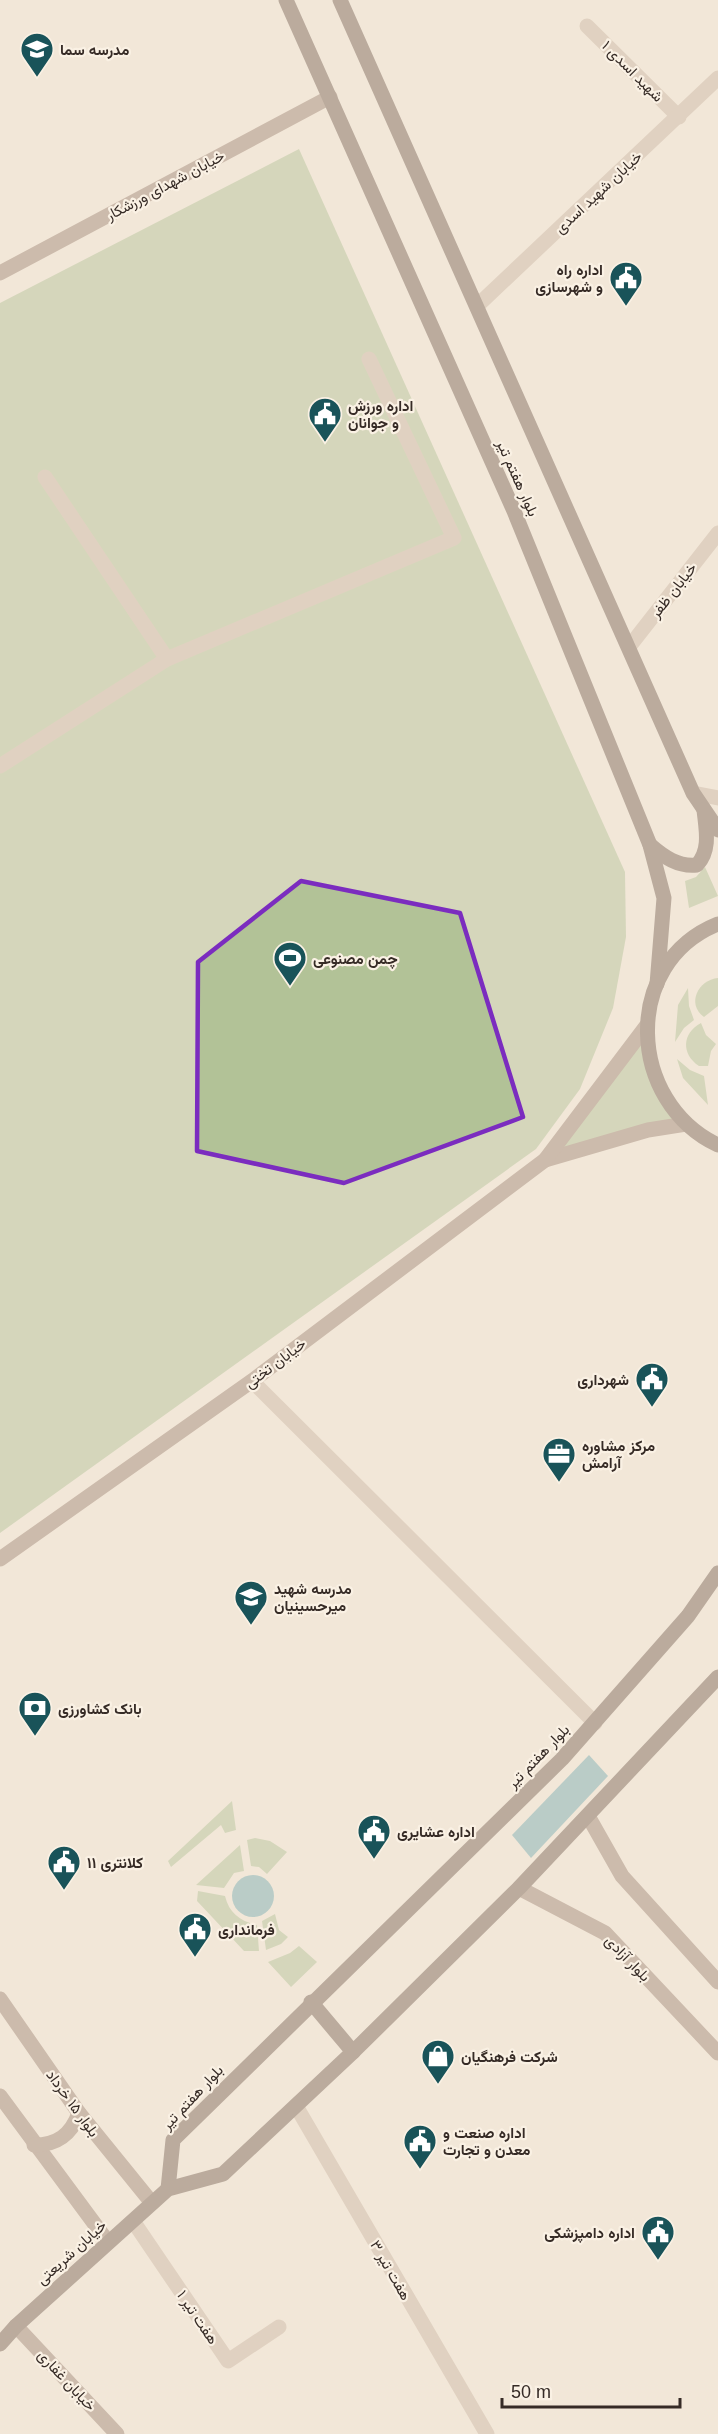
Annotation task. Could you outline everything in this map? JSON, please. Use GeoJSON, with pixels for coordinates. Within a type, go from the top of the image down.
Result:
{"type":"FeatureCollection","features":[{"type":"Feature","properties":{"kind":"main road","name":"بلوار هفتم تیر"},"geometry":{"type":"LineString","coordinates":[[286,0],[514,511],[650,845],[664,898],[657,984]]}},
{"type":"Feature","properties":{"kind":"main road"},"geometry":{"type":"LineString","coordinates":[[340,0],[693,793],[718,830]]}},
{"type":"Feature","properties":{"kind":"main road"},"geometry":{"type":"LineString","coordinates":[[650,845],[661,855],[684,866],[697,865],[704,858],[707,840],[704,808]]}},
{"type":"Feature","properties":{"kind":"main road"},"geometry":{"type":"LineString","coordinates":[[718,924],[706,929],[677,952],[657,984],[647,1025],[650,1062],[663,1096],[686,1124],[718,1145]]}},
{"type":"Feature","properties":{"kind":"main road","name":"بلوار هفتم تیر"},"geometry":{"type":"LineString","coordinates":[[168,2189],[173,2140],[311,2002],[517,1804],[595,1723],[688,1616],[718,1573]]}},
{"type":"Feature","properties":{"kind":"main road"},"geometry":{"type":"LineString","coordinates":[[168,2189],[223,2174],[353,2052],[519,1888],[718,1677]]}},
{"type":"Feature","properties":{"kind":"main road"},"geometry":{"type":"LineString","coordinates":[[311,2002],[353,2052]]}},
{"type":"Feature","properties":{"kind":"main road","name":"خیابان شریعتی"},"geometry":{"type":"LineString","coordinates":[[0,2344],[16,2326],[168,2189]]}},
{"type":"Feature","properties":{"kind":"street","name":"شهید اسدی ۱"},"geometry":{"type":"LineString","coordinates":[[587,26],[679,117]]}},
{"type":"Feature","properties":{"kind":"street","name":"خیابان شهید اسدی"},"geometry":{"type":"LineString","coordinates":[[477,306],[718,78]]}},
{"type":"Feature","properties":{"kind":"street","name":"خیابان شهدای ورزشکار"},"geometry":{"type":"LineString","coordinates":[[0,273],[330,97]]}},
{"type":"Feature","properties":{"kind":"street"},"geometry":{"type":"LineString","coordinates":[[0,766],[167,659],[454,538],[369,358]]}},
{"type":"Feature","properties":{"kind":"street"},"geometry":{"type":"LineString","coordinates":[[45,477],[167,659]]}},
{"type":"Feature","properties":{"kind":"street","name":"خیابان ظفر"},"geometry":{"type":"LineString","coordinates":[[628,647],[718,533]]}},
{"type":"Feature","properties":{"kind":"street"},"geometry":{"type":"LineString","coordinates":[[693,793],[718,798]]}},
{"type":"Feature","properties":{"kind":"street"},"geometry":{"type":"LineString","coordinates":[[545,1160],[647,1025]]}},
{"type":"Feature","properties":{"kind":"street"},"geometry":{"type":"LineString","coordinates":[[545,1160],[648,1130],[686,1124]]}},
{"type":"Feature","properties":{"kind":"street","name":"خیابان تختی"},"geometry":{"type":"LineString","coordinates":[[0,1559],[252,1381],[545,1160]]}},
{"type":"Feature","properties":{"kind":"street"},"geometry":{"type":"LineString","coordinates":[[252,1381],[595,1723]]}},
{"type":"Feature","properties":{"kind":"street"},"geometry":{"type":"LineString","coordinates":[[588,1816],[622,1876],[718,1982]]}},
{"type":"Feature","properties":{"kind":"street","name":"بلوار آزادی"},"geometry":{"type":"LineString","coordinates":[[519,1888],[605,1933],[718,2053]]}},
{"type":"Feature","properties":{"kind":"street","name":"بلوار ۱۵ خرداد"},"geometry":{"type":"LineString","coordinates":[[0,1999],[79,2113],[152,2203]]}},
{"type":"Feature","properties":{"kind":"street"},"geometry":{"type":"LineString","coordinates":[[0,2096],[34,2145],[108,2242]]}},
{"type":"Feature","properties":{"kind":"street","name":"هفت تیر ۳"},"geometry":{"type":"LineString","coordinates":[[296,2106],[487,2434]]}},
{"type":"Feature","properties":{"kind":"street"},"geometry":{"type":"LineString","coordinates":[[34,2145],[57,2141],[75,2125],[79,2113]]}},
{"type":"Feature","properties":{"kind":"street","name":"هفت تیر ۱"},"geometry":{"type":"LineString","coordinates":[[133,2221],[228,2361],[279,2327]]}},
{"type":"Feature","properties":{"kind":"street","name":"خیابان غفاری"},"geometry":{"type":"LineString","coordinates":[[16,2326],[117,2434]]}},
{"type":"Feature","properties":{"kind":"highlighted area"},"geometry":{"type":"Polygon","coordinates":[[[301,881],[460,913],[523,1117],[344,1183],[197,1151],[198,962],[301,881]]]}},
{"type":"Feature","properties":{"kind":"green space"},"geometry":{"type":"Polygon","coordinates":[[[299,149],[625,872],[626,937],[613,1008],[580,1089],[536,1149],[0,1533],[0,303],[299,149]]]}},
{"type":"Feature","properties":{"kind":"green space"},"geometry":{"type":"Polygon","coordinates":[[[705,867],[718,896],[689,908],[685,881],[696,877],[705,867]]]}},
{"type":"Feature","properties":{"kind":"green space"},"geometry":{"type":"Polygon","coordinates":[[[718,978],[718,1006],[704,1017],[696,1006],[697,993],[705,983],[718,978]]]}},
{"type":"Feature","properties":{"kind":"green space"},"geometry":{"type":"Polygon","coordinates":[[[688,988],[689,1006],[694,1020],[684,1028],[675,1042],[678,1005],[688,988]]]}},
{"type":"Feature","properties":{"kind":"green space"},"geometry":{"type":"Polygon","coordinates":[[[701,1023],[706,1035],[716,1044],[711,1051],[708,1066],[699,1066],[693,1061],[686,1044],[690,1032],[701,1023]]]}},
{"type":"Feature","properties":{"kind":"green space"},"geometry":{"type":"Polygon","coordinates":[[[644,1036],[678,1122],[555,1153],[644,1036]]]}},
{"type":"Feature","properties":{"kind":"green space"},"geometry":{"type":"Polygon","coordinates":[[[677,1059],[690,1070],[704,1076],[708,1105],[683,1078],[677,1059]]]}},
{"type":"Feature","properties":{"kind":"green space"},"geometry":{"type":"Polygon","coordinates":[[[232,1801],[236,1830],[225,1833],[221,1825],[171,1867],[168,1861],[232,1801]]]}},
{"type":"Feature","properties":{"kind":"green space"},"geometry":{"type":"Polygon","coordinates":[[[255,1838],[270,1841],[287,1852],[267,1874],[259,1867],[251,1866],[247,1840],[255,1838]]]}},
{"type":"Feature","properties":{"kind":"green space"},"geometry":{"type":"Polygon","coordinates":[[[240,1845],[244,1871],[234,1873],[224,1888],[196,1885],[240,1845]]]}},
{"type":"Feature","properties":{"kind":"green space"},"geometry":{"type":"Polygon","coordinates":[[[198,1891],[225,1896],[232,1912],[245,1921],[257,1925],[259,1951],[244,1951],[197,1901],[198,1891]]]}},
{"type":"Feature","properties":{"kind":"green space"},"geometry":{"type":"Polygon","coordinates":[[[275,1914],[279,1930],[288,1937],[281,1944],[266,1950],[262,1921],[275,1914]]]}},
{"type":"Feature","properties":{"kind":"green space"},"geometry":{"type":"Polygon","coordinates":[[[299,1946],[317,1962],[291,1987],[268,1962],[290,1953],[299,1946]]]}},
{"type":"Feature","properties":{"kind":"water"},"geometry":{"type":"Polygon","coordinates":[[[589,1755],[608,1776],[531,1858],[512,1835],[589,1755]]]}},
{"type":"Feature","properties":{"kind":"water"},"geometry":{"type":"Polygon","coordinates":[[[253,1875],[261,1876],[268,1881],[273,1888],[273,1904],[268,1911],[261,1916],[253,1917],[245,1916],[238,1911],[233,1904],[232,1896],[233,1888],[238,1881],[245,1876],[253,1875]]]}},
{"type":"Feature","properties":{"kind":"place","name":"مدرسه سما"},"geometry":{"type":"Point","coordinates":[37,78]}},
{"type":"Feature","properties":{"kind":"place","name":"اداره راه و شهرسازی"},"geometry":{"type":"Point","coordinates":[626,307]}},
{"type":"Feature","properties":{"kind":"place","name":"اداره ورزش و جوانان"},"geometry":{"type":"Point","coordinates":[325,443]}},
{"type":"Feature","properties":{"kind":"place","name":"چمن مصنوعی"},"geometry":{"type":"Point","coordinates":[290,987]}},
{"type":"Feature","properties":{"kind":"place","name":"شهرداری"},"geometry":{"type":"Point","coordinates":[652,1408]}},
{"type":"Feature","properties":{"kind":"place","name":"مرکز مشاوره آرامش"},"geometry":{"type":"Point","coordinates":[559,1483]}},
{"type":"Feature","properties":{"kind":"place","name":"مدرسه شهید میرحسینیان"},"geometry":{"type":"Point","coordinates":[251,1626]}},
{"type":"Feature","properties":{"kind":"place","name":"بانک کشاورزی"},"geometry":{"type":"Point","coordinates":[35,1737]}},
{"type":"Feature","properties":{"kind":"place","name":"اداره عشایری"},"geometry":{"type":"Point","coordinates":[374,1860]}},
{"type":"Feature","properties":{"kind":"place","name":"کلانتری ۱۱"},"geometry":{"type":"Point","coordinates":[64,1891]}},
{"type":"Feature","properties":{"kind":"place","name":"فرمانداری"},"geometry":{"type":"Point","coordinates":[195,1958]}},
{"type":"Feature","properties":{"kind":"place","name":"شرکت فرهنگیان"},"geometry":{"type":"Point","coordinates":[438,2085]}},
{"type":"Feature","properties":{"kind":"place","name":"اداره صنعت و معدن و تجارت"},"geometry":{"type":"Point","coordinates":[420,2170]}},
{"type":"Feature","properties":{"kind":"place","name":"اداره دامپزشکی"},"geometry":{"type":"Point","coordinates":[658,2261]}}]}
